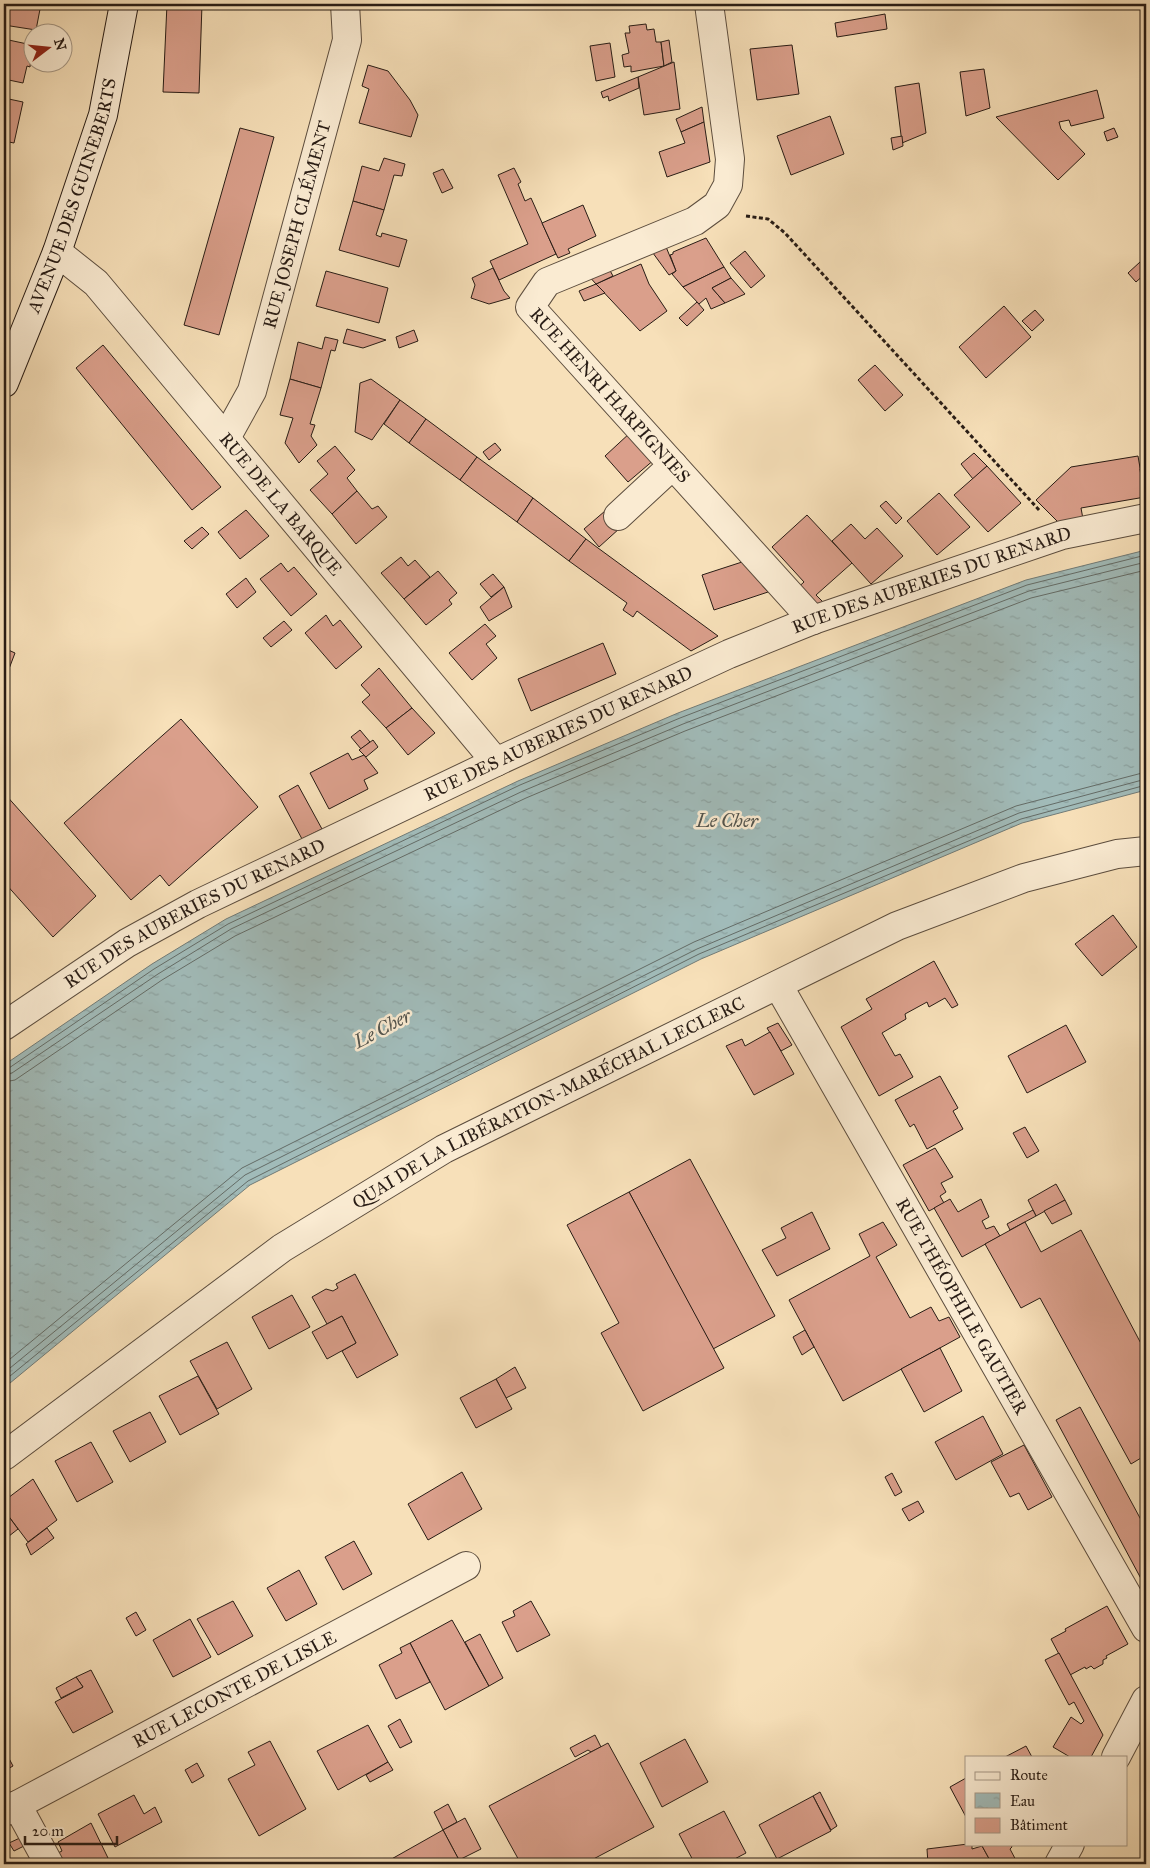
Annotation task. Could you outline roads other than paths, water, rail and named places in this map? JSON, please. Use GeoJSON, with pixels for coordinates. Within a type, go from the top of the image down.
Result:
{"type":"FeatureCollection","features":[{"type":"Feature","properties":{"kind":"street","name":"AVENUE DES GUINEBERTS"},"geometry":{"type":"LineString","coordinates":[[4,383],[57,252],[103,116],[124,4]]}},
{"type":"Feature","properties":{"kind":"street","name":"RUE JOSEPH CLÉMENT"},"geometry":{"type":"LineString","coordinates":[[226,438],[252,391],[347,40],[345,4]]}},
{"type":"Feature","properties":{"kind":"street","name":"RUE HENRI HARPIGNIES"},"geometry":{"type":"LineString","coordinates":[[708,4],[730,160],[728,185],[717,205],[695,221],[547,282],[530,307],[814,620]]}},
{"type":"Feature","properties":{"kind":"street","name":"RUE DE LA BARQUE"},"geometry":{"type":"LineString","coordinates":[[57,252],[96,283],[496,762]]}},
{"type":"Feature","properties":{"kind":"street"},"geometry":{"type":"LineString","coordinates":[[618,516],[673,465]]}},
{"type":"Feature","properties":{"kind":"street","name":"RUE DES AUBERIES DU RENARD"},"geometry":{"type":"LineString","coordinates":[[4,1026],[127,943],[198,904],[496,762],[729,654],[814,620],[1062,535],[1146,518]]}},
{"type":"Feature","properties":{"kind":"street","name":"QUAI DE LA LIBÉRATION-MARÉCHAL LECLERC"},"geometry":{"type":"LineString","coordinates":[[4,1456],[282,1248],[444,1149],[898,926],[1024,878],[1117,854],[1146,851]]}},
{"type":"Feature","properties":{"kind":"street","name":"RUE THÉOPHILE GAUTIER"},"geometry":{"type":"LineString","coordinates":[[778,985],[1146,1628]]}},
{"type":"Feature","properties":{"kind":"street","name":"RUE LECONTE DE LISLE"},"geometry":{"type":"LineString","coordinates":[[10,1808],[466,1566]]}},
{"type":"Feature","properties":{"kind":"street"},"geometry":{"type":"LineString","coordinates":[[1117,1756],[1146,1700]]}},
{"type":"Feature","properties":{"kind":"street"},"geometry":{"type":"LineString","coordinates":[[10,1808],[49,1864]]}},
{"type":"Feature","properties":{"kind":"street"},"geometry":{"type":"LineString","coordinates":[[1059,1864],[1069,1846]]}},
{"type":"Feature","properties":{"kind":"water","name":"Le Cher"},"geometry":{"type":"Polygon","coordinates":[[[1146,550],[1146,790],[1022,823],[701,959],[250,1185],[4,1388],[4,1065],[152,964],[226,919],[518,781],[678,713],[1026,580],[1146,550]]]}}]}
